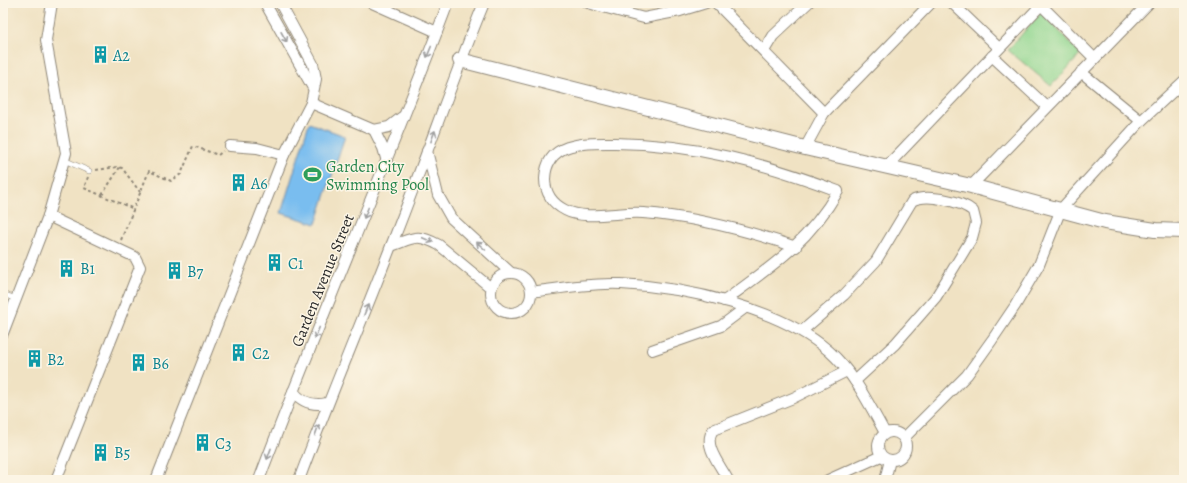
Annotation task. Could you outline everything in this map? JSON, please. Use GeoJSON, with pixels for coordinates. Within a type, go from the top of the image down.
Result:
{"type":"FeatureCollection","features":[{"type":"Feature","properties":{"kind":"street"},"geometry":{"type":"LineString","coordinates":[[3,333],[48,216],[66,153],[46,40],[52,3]]}},
{"type":"Feature","properties":{"kind":"street"},"geometry":{"type":"LineString","coordinates":[[265,3],[313,88]]}},
{"type":"Feature","properties":{"kind":"street"},"geometry":{"type":"LineString","coordinates":[[156,480],[284,155],[311,103],[313,88],[316,80],[313,64],[280,3]]}},
{"type":"Feature","properties":{"kind":"street"},"geometry":{"type":"LineString","coordinates":[[372,3],[437,32]]}},
{"type":"Feature","properties":{"kind":"street","name":"Garden Avenue Street"},"geometry":{"type":"LineString","coordinates":[[259,480],[293,391],[387,162],[403,116],[448,3]]}},
{"type":"Feature","properties":{"kind":"street"},"geometry":{"type":"LineString","coordinates":[[299,480],[327,403],[392,246],[460,60],[484,3]]}},
{"type":"Feature","properties":{"kind":"street"},"geometry":{"type":"LineString","coordinates":[[588,3],[644,18],[680,11],[706,3]]}},
{"type":"Feature","properties":{"kind":"street"},"geometry":{"type":"LineString","coordinates":[[716,3],[824,113]]}},
{"type":"Feature","properties":{"kind":"street"},"geometry":{"type":"LineString","coordinates":[[764,51],[773,36],[808,3]]}},
{"type":"Feature","properties":{"kind":"street"},"geometry":{"type":"LineString","coordinates":[[804,148],[824,113],[931,3]]}},
{"type":"Feature","properties":{"kind":"street"},"geometry":{"type":"LineString","coordinates":[[952,3],[1047,107]]}},
{"type":"Feature","properties":{"kind":"street"},"geometry":{"type":"LineString","coordinates":[[971,186],[1148,3]]}},
{"type":"Feature","properties":{"kind":"street"},"geometry":{"type":"LineString","coordinates":[[886,166],[1042,4],[1094,58]]}},
{"type":"Feature","properties":{"kind":"street"},"geometry":{"type":"LineString","coordinates":[[460,60],[804,148],[971,186],[1129,227],[1184,231]]}},
{"type":"Feature","properties":{"kind":"street"},"geometry":{"type":"LineString","coordinates":[[1081,72],[1141,121]]}},
{"type":"Feature","properties":{"kind":"street"},"geometry":{"type":"LineString","coordinates":[[904,438],[967,375],[992,340],[1015,306],[1039,265],[1061,209],[1141,121],[1184,81]]}},
{"type":"Feature","properties":{"kind":"street"},"geometry":{"type":"LineString","coordinates":[[311,103],[374,130],[389,127],[403,116]]}},
{"type":"Feature","properties":{"kind":"street"},"geometry":{"type":"LineString","coordinates":[[374,130],[383,148],[387,162]]}},
{"type":"Feature","properties":{"kind":"street"},"geometry":{"type":"LineString","coordinates":[[724,301],[796,247],[823,216],[838,191],[754,162],[700,150],[668,145],[577,144],[562,148],[556,153],[546,169],[545,183],[550,197],[561,208],[573,213],[588,215],[643,213],[689,219],[730,227],[796,247]]}},
{"type":"Feature","properties":{"kind":"street"},"geometry":{"type":"LineString","coordinates":[[230,146],[257,148],[284,155]]}},
{"type":"Feature","properties":{"kind":"street"},"geometry":{"type":"LineString","coordinates":[[428,151],[438,195],[451,218],[510,272],[522,276],[526,280],[531,292],[527,304],[522,309],[509,313],[496,307],[492,302],[491,288],[498,277],[510,272]]}},
{"type":"Feature","properties":{"kind":"street"},"geometry":{"type":"LineString","coordinates":[[802,331],[844,295],[867,271],[890,239],[912,201],[921,197],[934,198],[964,204],[973,210],[976,223],[972,238],[936,297],[896,344],[855,381]]}},
{"type":"Feature","properties":{"kind":"street"},"geometry":{"type":"LineString","coordinates":[[48,216],[135,257],[140,267],[56,480]]}},
{"type":"Feature","properties":{"kind":"street"},"geometry":{"type":"LineString","coordinates":[[392,246],[418,236],[429,240],[439,245],[491,288]]}},
{"type":"Feature","properties":{"kind":"street"},"geometry":{"type":"LineString","coordinates":[[531,292],[597,284],[622,284],[686,292],[724,301],[745,308],[802,331],[829,351],[855,381],[885,433]]}},
{"type":"Feature","properties":{"kind":"street"},"geometry":{"type":"LineString","coordinates":[[652,350],[721,326],[745,308]]}},
{"type":"Feature","properties":{"kind":"street"},"geometry":{"type":"LineString","coordinates":[[728,480],[710,446],[709,437],[713,430],[793,398],[847,371]]}},
{"type":"Feature","properties":{"kind":"street"},"geometry":{"type":"LineString","coordinates":[[293,391],[306,403],[318,405],[327,403]]}},
{"type":"Feature","properties":{"kind":"street"},"geometry":{"type":"LineString","coordinates":[[828,480],[886,458],[896,460],[904,454],[906,445],[904,438],[894,431],[881,435],[877,444],[886,458],[885,480]]}},
{"type":"Feature","properties":{"kind":"lane"},"geometry":{"type":"LineString","coordinates":[[64,160],[89,171]]}},
{"type":"Feature","properties":{"kind":"lane"},"geometry":{"type":"LineString","coordinates":[[3,294],[16,299]]}},
{"type":"Feature","properties":{"kind":"path"},"geometry":{"type":"LineString","coordinates":[[118,249],[149,171],[171,180],[180,174],[193,146],[218,155],[230,146]]}},
{"type":"Feature","properties":{"kind":"path"},"geometry":{"type":"LineString","coordinates":[[120,167],[140,192]]}},
{"type":"Feature","properties":{"kind":"path"},"geometry":{"type":"LineString","coordinates":[[120,167],[89,171],[84,188],[134,209]]}},
{"type":"Feature","properties":{"kind":"path"},"geometry":{"type":"LineString","coordinates":[[102,195],[120,167]]}},
{"type":"Feature","properties":{"kind":"green space"},"geometry":{"type":"Polygon","coordinates":[[[1041,12],[1081,54],[1051,86],[1008,50],[1041,12]]]}},
{"type":"Feature","properties":{"kind":"water","name":"Garden City Swimming Pool"},"geometry":{"type":"Polygon","coordinates":[[[309,123],[345,136],[316,224],[281,213],[309,123]]]}},
{"type":"Feature","properties":{"kind":"place","name":"A2"},"geometry":{"type":"Point","coordinates":[100,55]}},
{"type":"Feature","properties":{"kind":"place","name":"Garden City Swimming Pool"},"geometry":{"type":"Point","coordinates":[313,175]}},
{"type":"Feature","properties":{"kind":"place","name":"A6"},"geometry":{"type":"Point","coordinates":[238,183]}},
{"type":"Feature","properties":{"kind":"place","name":"C1"},"geometry":{"type":"Point","coordinates":[275,263]}},
{"type":"Feature","properties":{"kind":"place","name":"B1"},"geometry":{"type":"Point","coordinates":[67,268]}},
{"type":"Feature","properties":{"kind":"place","name":"B7"},"geometry":{"type":"Point","coordinates":[174,271]}},
{"type":"Feature","properties":{"kind":"place","name":"C2"},"geometry":{"type":"Point","coordinates":[239,353]}},
{"type":"Feature","properties":{"kind":"place","name":"B2"},"geometry":{"type":"Point","coordinates":[34,359]}},
{"type":"Feature","properties":{"kind":"place","name":"B6"},"geometry":{"type":"Point","coordinates":[139,363]}},
{"type":"Feature","properties":{"kind":"place","name":"C3"},"geometry":{"type":"Point","coordinates":[202,443]}},
{"type":"Feature","properties":{"kind":"place","name":"B5"},"geometry":{"type":"Point","coordinates":[101,452]}}]}
